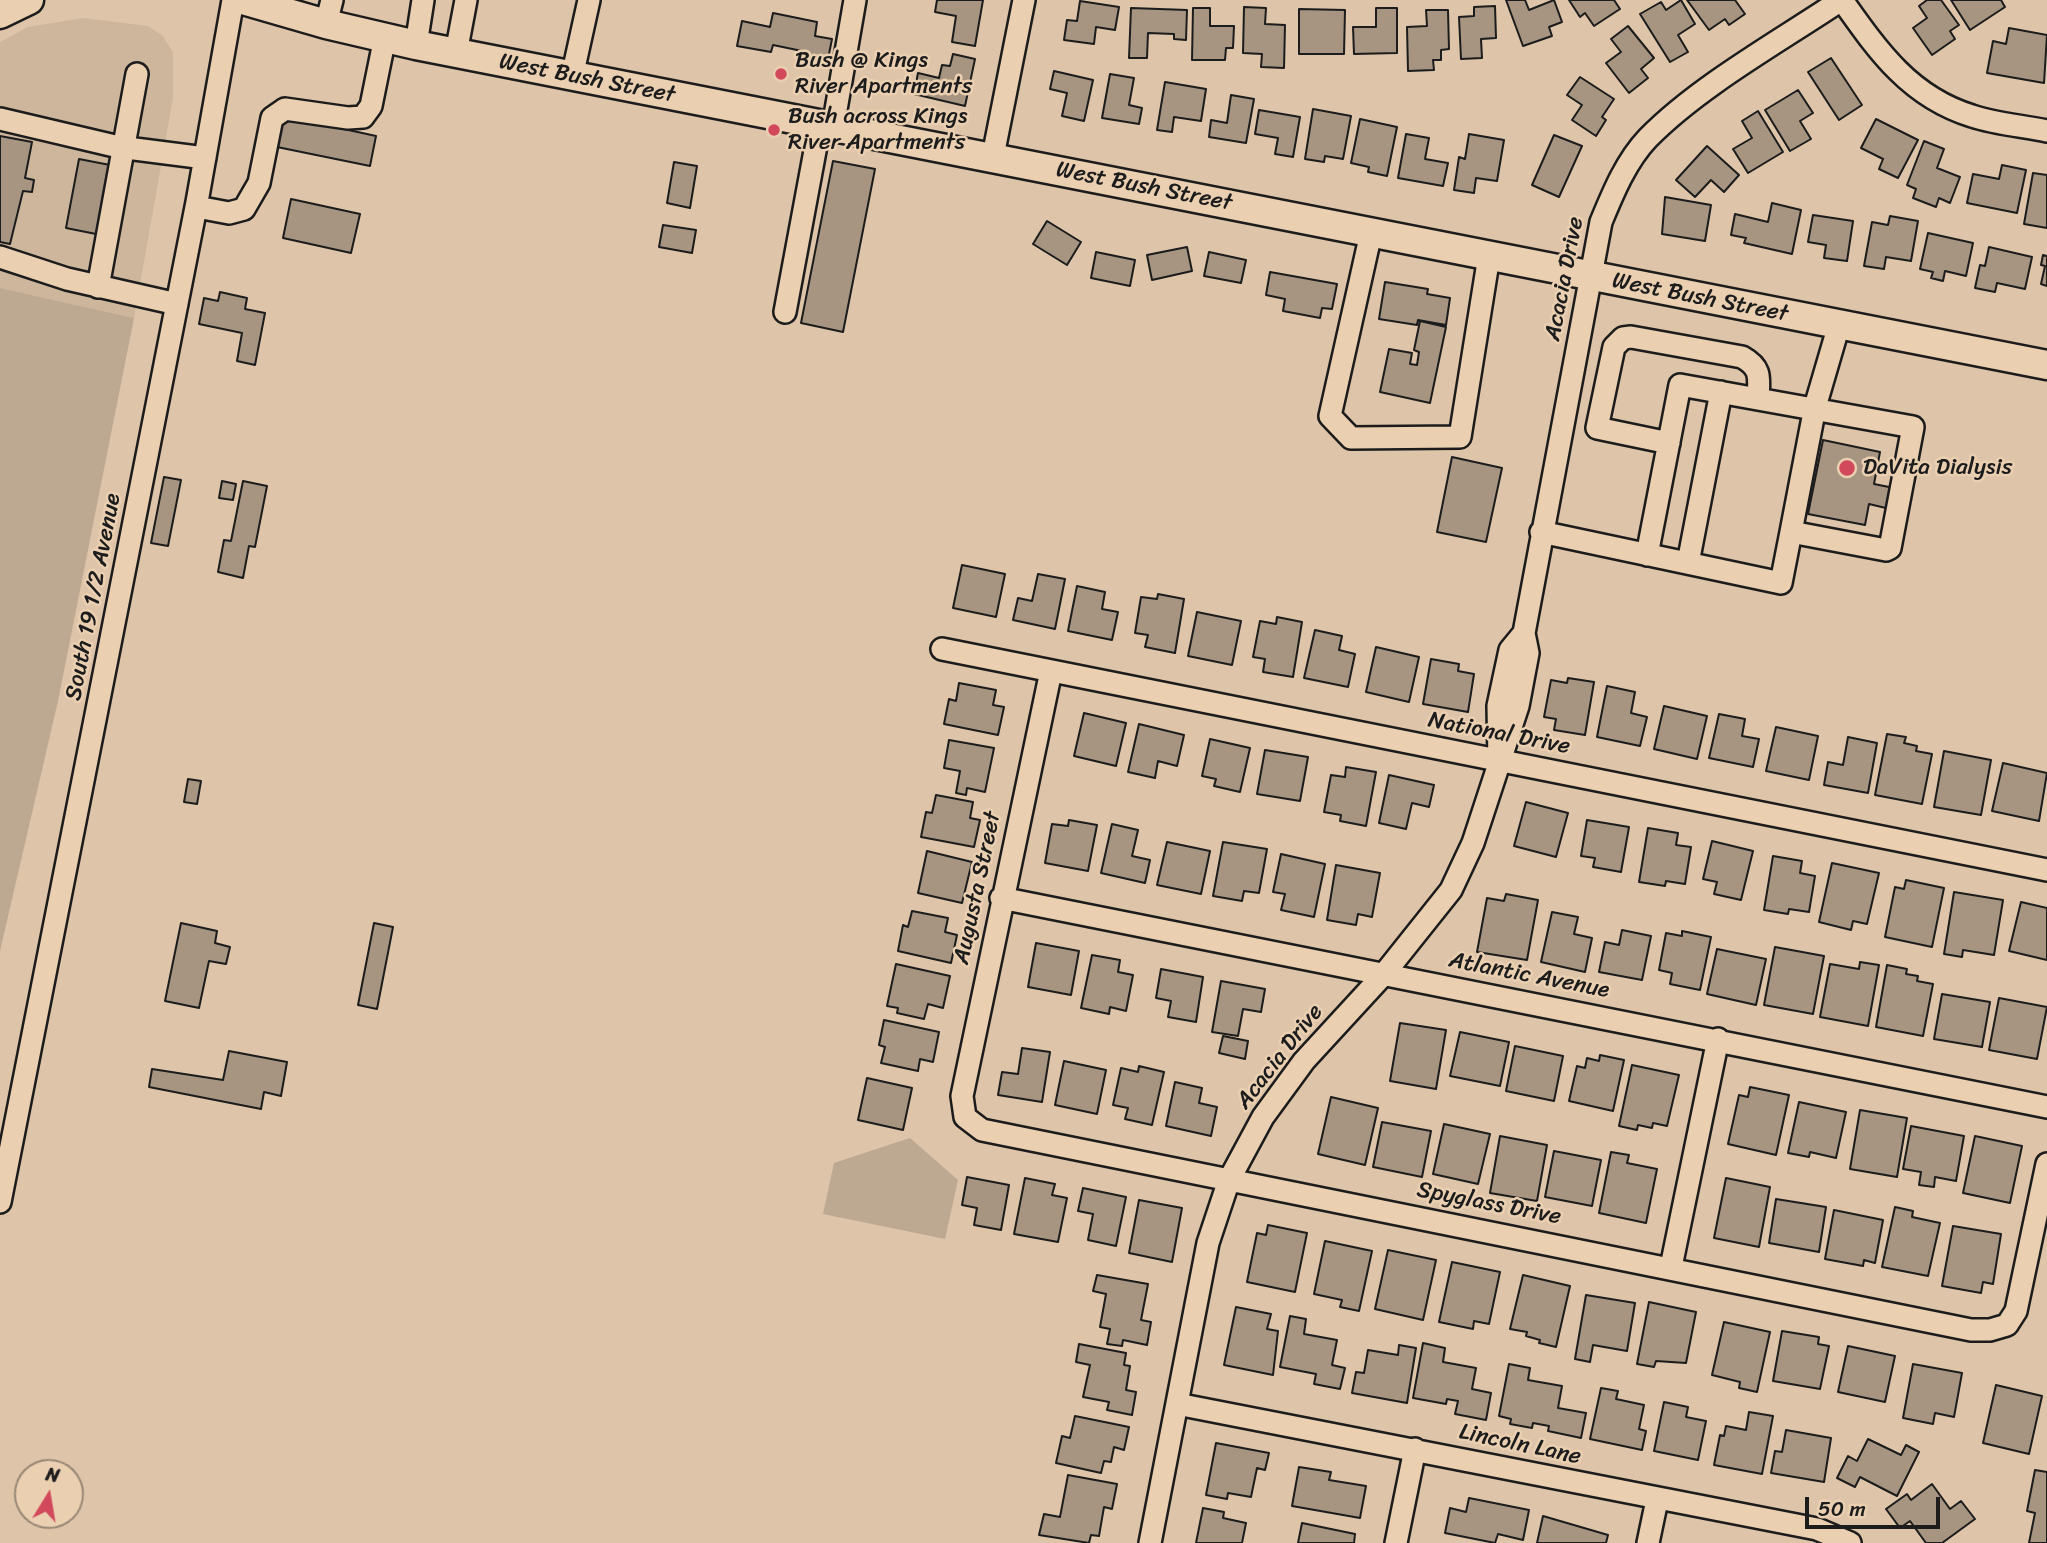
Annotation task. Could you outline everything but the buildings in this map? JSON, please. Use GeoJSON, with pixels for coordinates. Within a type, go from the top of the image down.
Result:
{"type":"FeatureCollection","features":[{"type":"Feature","properties":{"kind":"main road"},"geometry":{"type":"LineString","coordinates":[[0,14],[29,0]]}},
{"type":"Feature","properties":{"kind":"main road","name":"West Bush Street"},"geometry":{"type":"LineString","coordinates":[[243,0],[329,12],[385,37],[416,45],[993,156],[1591,277],[2047,365]]}},
{"type":"Feature","properties":{"kind":"street","name":"South 19 1/2 Avenue"},"geometry":{"type":"LineString","coordinates":[[0,1202],[197,207],[233,0]]}},
{"type":"Feature","properties":{"kind":"street"},"geometry":{"type":"LineString","coordinates":[[416,45],[423,0]]}},
{"type":"Feature","properties":{"kind":"street"},"geometry":{"type":"LineString","coordinates":[[456,53],[466,0]]}},
{"type":"Feature","properties":{"kind":"street"},"geometry":{"type":"LineString","coordinates":[[572,76],[589,0]]}},
{"type":"Feature","properties":{"kind":"street"},"geometry":{"type":"LineString","coordinates":[[785,312],[855,0]]}},
{"type":"Feature","properties":{"kind":"street"},"geometry":{"type":"LineString","coordinates":[[993,156],[1024,0]]}},
{"type":"Feature","properties":{"kind":"street"},"geometry":{"type":"LineString","coordinates":[[1842,0],[1880,53],[1908,83],[1940,104],[1974,117],[2047,131]]}},
{"type":"Feature","properties":{"kind":"street","name":"Acacia Drive"},"geometry":{"type":"LineString","coordinates":[[1150,1543],[1208,1243],[1229,1180],[1263,1117],[1304,1061],[1384,974],[1451,890],[1474,843],[1518,706],[1528,653],[1524,633],[1541,533],[1601,222],[1610,198],[1647,139],[1684,107],[1842,0]]}},
{"type":"Feature","properties":{"kind":"street"},"geometry":{"type":"LineString","coordinates":[[197,207],[229,213],[244,209],[259,183],[272,118],[285,109],[348,118],[363,117],[371,106],[385,37]]}},
{"type":"Feature","properties":{"kind":"street"},"geometry":{"type":"LineString","coordinates":[[98,287],[137,74]]}},
{"type":"Feature","properties":{"kind":"street"},"geometry":{"type":"LineString","coordinates":[[0,120],[123,147],[205,158]]}},
{"type":"Feature","properties":{"kind":"street"},"geometry":{"type":"LineString","coordinates":[[1371,233],[1330,416],[1351,438],[1460,437],[1489,256]]}},
{"type":"Feature","properties":{"kind":"street"},"geometry":{"type":"LineString","coordinates":[[0,257],[98,287],[177,304]]}},
{"type":"Feature","properties":{"kind":"street"},"geometry":{"type":"LineString","coordinates":[[1541,533],[1781,583],[1815,407],[1839,324]]}},
{"type":"Feature","properties":{"kind":"street"},"geometry":{"type":"LineString","coordinates":[[1669,443],[1597,428],[1614,347],[1623,338],[1631,337],[1742,357],[1756,365],[1759,372],[1758,398]]}},
{"type":"Feature","properties":{"kind":"street"},"geometry":{"type":"LineString","coordinates":[[1647,555],[1680,385],[1815,407],[1913,427],[1890,548],[1886,550],[1790,532]]}},
{"type":"Feature","properties":{"kind":"street"},"geometry":{"type":"LineString","coordinates":[[1688,563],[1721,392]]}},
{"type":"Feature","properties":{"kind":"street","name":"National Drive"},"geometry":{"type":"LineString","coordinates":[[942,649],[2047,870]]}},
{"type":"Feature","properties":{"kind":"street","name":"Augusta Street"},"geometry":{"type":"LineString","coordinates":[[965,1117],[962,1096],[1051,671]]}},
{"type":"Feature","properties":{"kind":"street","name":"Atlantic Avenue"},"geometry":{"type":"LineString","coordinates":[[1002,898],[2047,1107]]}},
{"type":"Feature","properties":{"kind":"street"},"geometry":{"type":"LineString","coordinates":[[1671,1267],[1717,1039]]}},
{"type":"Feature","properties":{"kind":"street","name":"Spyglass Drive"},"geometry":{"type":"LineString","coordinates":[[965,1117],[982,1130],[1671,1267],[1971,1330],[1990,1330],[2007,1325],[2022,1292],[2047,1164]]}},
{"type":"Feature","properties":{"kind":"street","name":"Lincoln Lane"},"geometry":{"type":"LineString","coordinates":[[1177,1404],[1415,1449],[1657,1500],[1817,1529],[1850,1543]]}},
{"type":"Feature","properties":{"kind":"street"},"geometry":{"type":"LineString","coordinates":[[1396,1543],[1415,1449]]}},
{"type":"Feature","properties":{"kind":"street"},"geometry":{"type":"LineString","coordinates":[[1648,1543],[1657,1500]]}},
{"type":"Feature","properties":{"kind":"shaded area"},"geometry":{"type":"Polygon","coordinates":[[[83,18],[148,26],[163,36],[173,53],[173,98],[134,318],[0,288],[0,42],[28,27],[83,18]]]}},
{"type":"Feature","properties":{"kind":"shaded area"},"geometry":{"type":"Polygon","coordinates":[[[0,288],[134,318],[58,701],[0,951],[0,288]]]}},
{"type":"Feature","properties":{"kind":"shaded area"},"geometry":{"type":"Polygon","coordinates":[[[910,1138],[958,1180],[945,1239],[823,1214],[834,1163],[910,1138]]]}},
{"type":"Feature","properties":{"kind":"place","name":"Bush @ Kings River Apartments"},"geometry":{"type":"Point","coordinates":[781,74]}},
{"type":"Feature","properties":{"kind":"place","name":"Bush across Kings River Apartments"},"geometry":{"type":"Point","coordinates":[774,130]}},
{"type":"Feature","properties":{"kind":"place","name":"DaVita Dialysis"},"geometry":{"type":"Point","coordinates":[1847,468]}}]}
